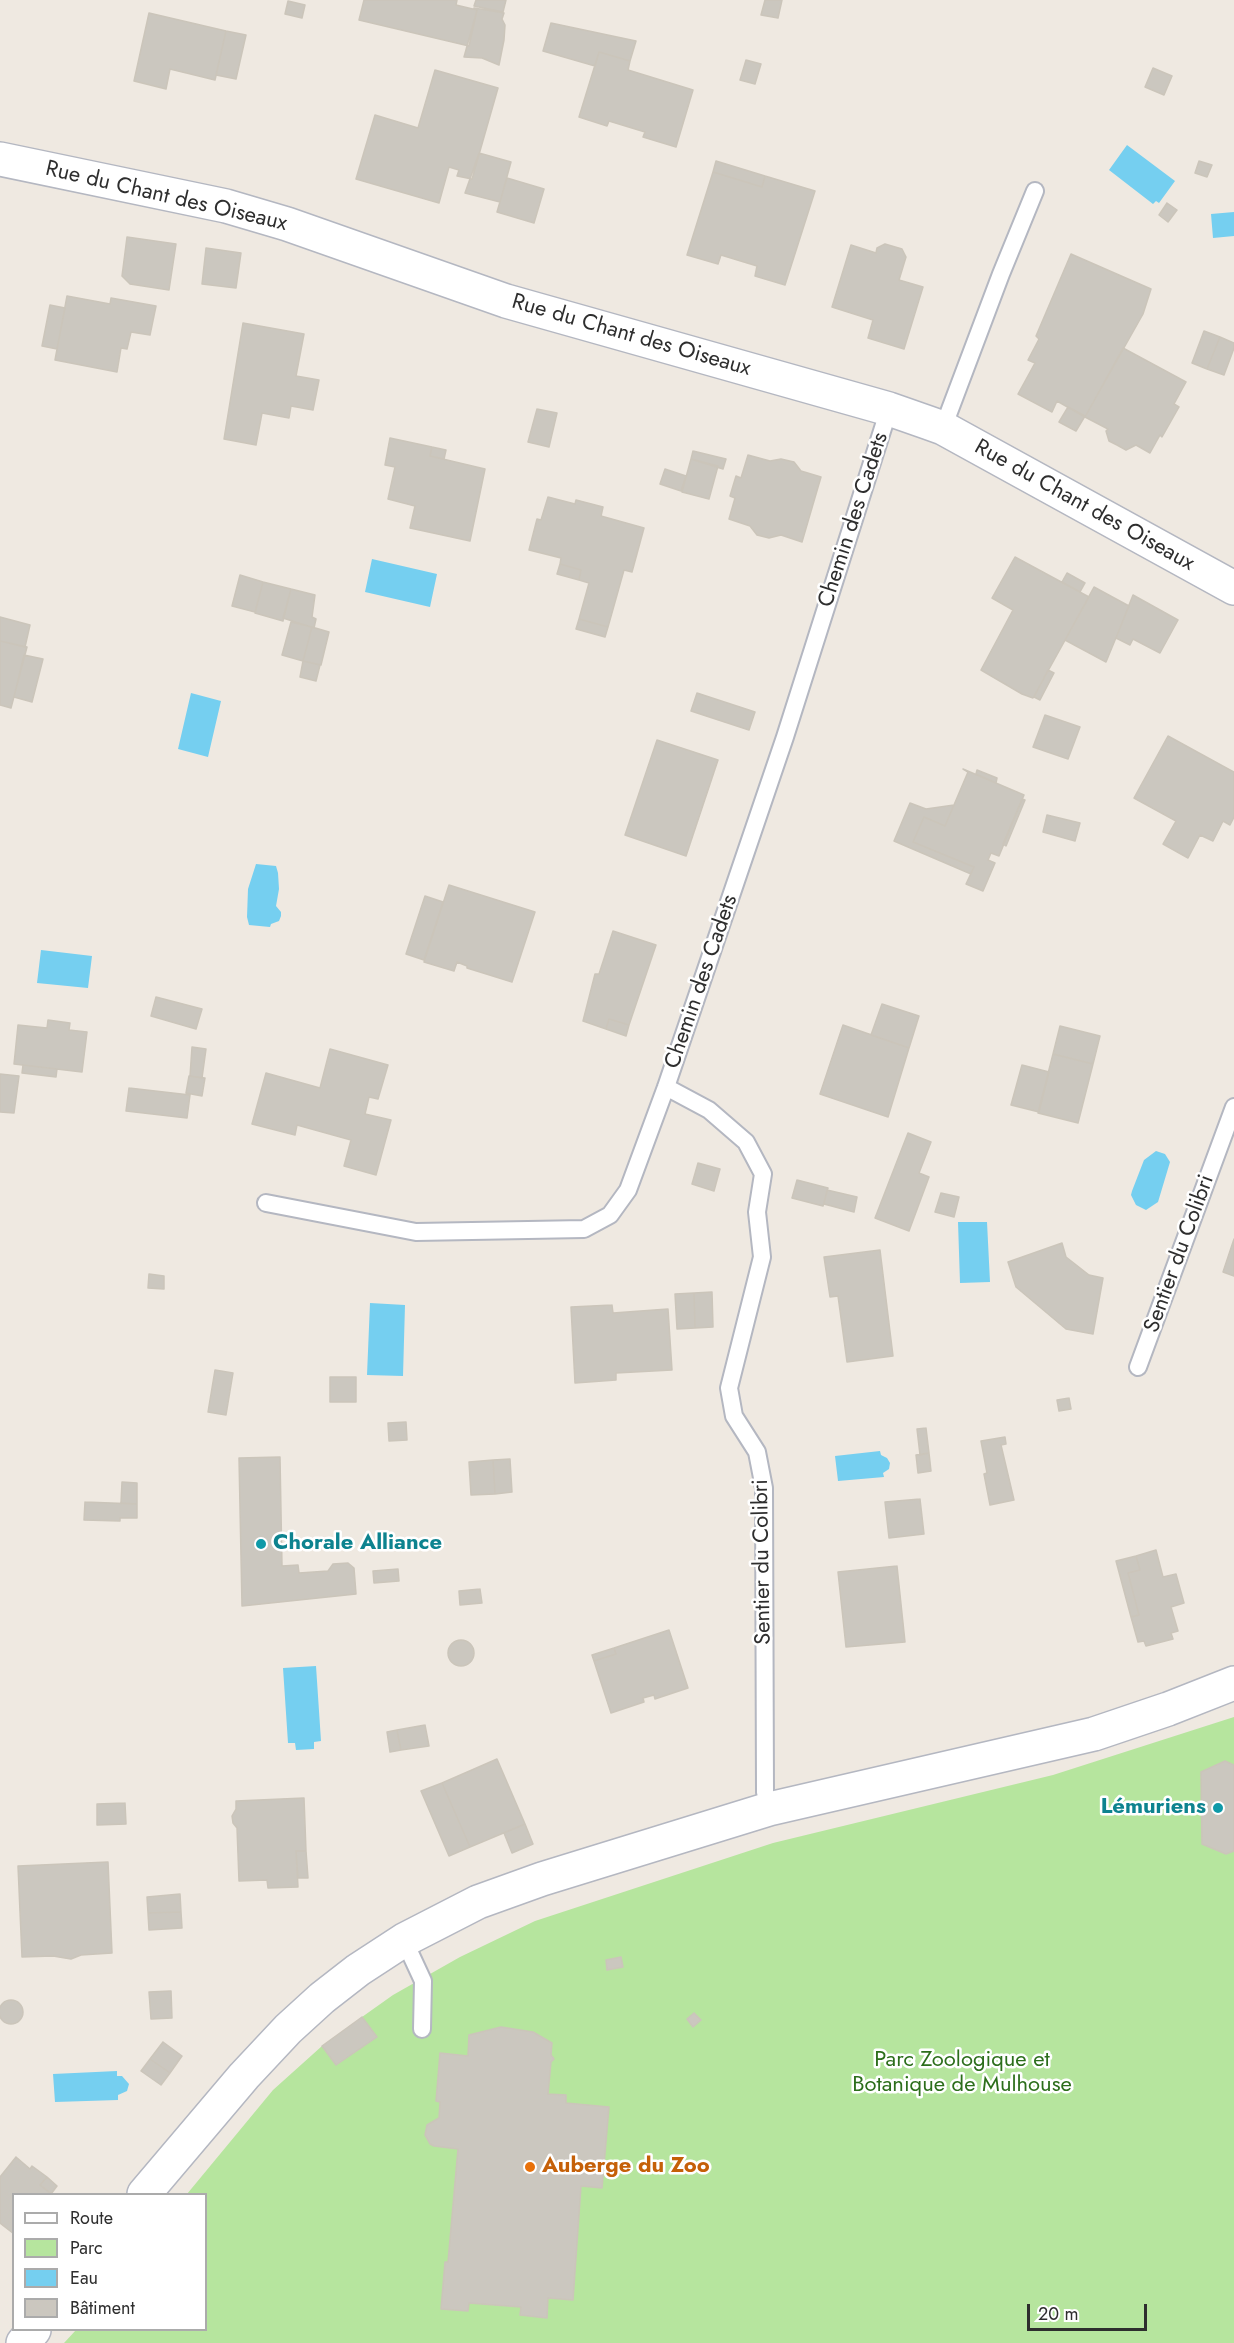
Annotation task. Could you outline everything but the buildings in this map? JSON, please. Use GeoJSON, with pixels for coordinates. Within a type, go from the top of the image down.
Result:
{"type":"FeatureCollection","features":[{"type":"Feature","properties":{"kind":"street","name":"Rue du Chant des Oiseaux"},"geometry":{"type":"LineString","coordinates":[[0,159],[226,207],[287,224],[506,301],[889,409],[943,428],[1234,588]]}},
{"type":"Feature","properties":{"kind":"street"},"geometry":{"type":"LineString","coordinates":[[145,2193],[208,2116],[288,2029],[358,1970],[404,1940],[478,1902],[542,1879],[769,1809],[1094,1734],[1168,1709],[1234,1683]]}},
{"type":"Feature","properties":{"kind":"street"},"geometry":{"type":"LineString","coordinates":[[23,2343],[33,2331]]}},
{"type":"Feature","properties":{"kind":"lane"},"geometry":{"type":"LineString","coordinates":[[943,428],[1035,191]]}},
{"type":"Feature","properties":{"kind":"lane","name":"Chemin des Cadets"},"geometry":{"type":"LineString","coordinates":[[267,1203],[416,1232],[584,1229],[610,1215],[628,1190],[666,1087],[785,737],[889,409]]}},
{"type":"Feature","properties":{"kind":"lane","name":"Sentier du Colibri"},"geometry":{"type":"LineString","coordinates":[[666,1087],[709,1110],[746,1142],[763,1174],[757,1212],[762,1257],[729,1388],[734,1416],[757,1452],[764,1488],[765,1792],[769,1809]]}},
{"type":"Feature","properties":{"kind":"lane","name":"Sentier du Colibri"},"geometry":{"type":"LineString","coordinates":[[1138,1367],[1234,1107]]}},
{"type":"Feature","properties":{"kind":"lane"},"geometry":{"type":"LineString","coordinates":[[404,1940],[423,1981],[422,2029]]}},
{"type":"Feature","properties":{"kind":"green space","name":"Parc Zoologique et Botanique de Mulhouse"},"geometry":{"type":"Polygon","coordinates":[[[1234,1717],[1234,2343],[64,2343],[75,2331],[207,2331],[207,2193],[188,2193],[273,2090],[322,2046],[336,2065],[376,2037],[362,2017],[393,1995],[460,1957],[535,1921],[773,1843],[1053,1775],[1234,1717]]]}},
{"type":"Feature","properties":{"kind":"water"},"geometry":{"type":"Polygon","coordinates":[[[1127,145],[1175,181],[1159,203],[1156,201],[1153,204],[1109,170],[1127,145]]]}},
{"type":"Feature","properties":{"kind":"water"},"geometry":{"type":"Polygon","coordinates":[[[1234,212],[1234,236],[1213,238],[1211,214],[1234,212]]]}},
{"type":"Feature","properties":{"kind":"water"},"geometry":{"type":"Polygon","coordinates":[[[372,559],[437,574],[430,607],[365,592],[372,559]]]}},
{"type":"Feature","properties":{"kind":"water"},"geometry":{"type":"Polygon","coordinates":[[[191,693],[221,701],[208,757],[178,749],[191,693]]]}},
{"type":"Feature","properties":{"kind":"water"},"geometry":{"type":"Polygon","coordinates":[[[256,864],[276,866],[278,873],[279,889],[276,906],[281,916],[279,921],[271,924],[270,927],[249,925],[247,917],[248,889],[256,864]]]}},
{"type":"Feature","properties":{"kind":"water"},"geometry":{"type":"Polygon","coordinates":[[[41,950],[92,956],[88,988],[37,983],[41,950]]]}},
{"type":"Feature","properties":{"kind":"water"},"geometry":{"type":"Polygon","coordinates":[[[1156,1151],[1165,1154],[1170,1162],[1158,1202],[1146,1210],[1136,1205],[1131,1195],[1144,1160],[1156,1151]]]}},
{"type":"Feature","properties":{"kind":"water"},"geometry":{"type":"Polygon","coordinates":[[[958,1222],[987,1222],[990,1282],[960,1283],[958,1222]]]}},
{"type":"Feature","properties":{"kind":"water"},"geometry":{"type":"Polygon","coordinates":[[[370,1303],[405,1305],[403,1376],[367,1375],[370,1303]]]}},
{"type":"Feature","properties":{"kind":"water"},"geometry":{"type":"Polygon","coordinates":[[[880,1451],[890,1463],[889,1469],[883,1473],[884,1477],[838,1481],[835,1456],[880,1451]]]}},
{"type":"Feature","properties":{"kind":"water"},"geometry":{"type":"Polygon","coordinates":[[[316,1666],[321,1741],[314,1742],[314,1749],[296,1750],[295,1743],[288,1743],[283,1668],[316,1666]]]}},
{"type":"Feature","properties":{"kind":"water"},"geometry":{"type":"Polygon","coordinates":[[[117,2071],[117,2076],[122,2076],[129,2084],[127,2091],[118,2095],[118,2100],[55,2102],[53,2074],[117,2071]]]}},
{"type":"Feature","properties":{"kind":"place","name":"Chorale Alliance"},"geometry":{"type":"Point","coordinates":[261,1544]}},
{"type":"Feature","properties":{"kind":"place","name":"Lémuriens"},"geometry":{"type":"Point","coordinates":[1218,1808]}},
{"type":"Feature","properties":{"kind":"place","name":"Auberge du Zoo"},"geometry":{"type":"Point","coordinates":[530,2167]}}]}
